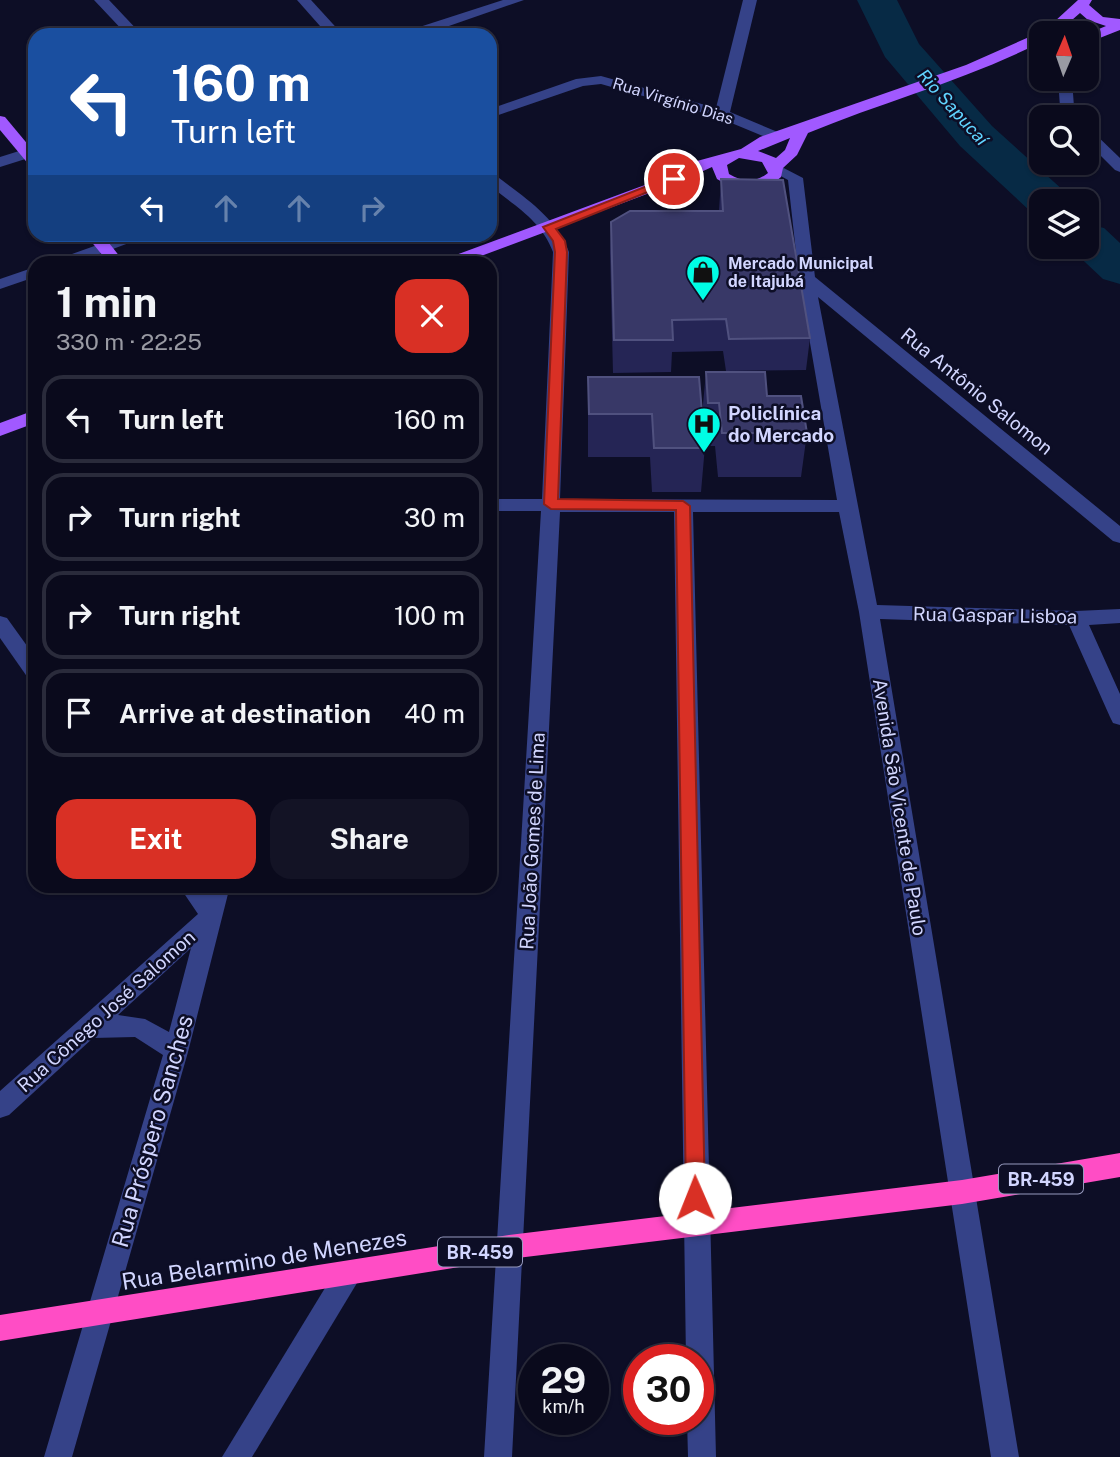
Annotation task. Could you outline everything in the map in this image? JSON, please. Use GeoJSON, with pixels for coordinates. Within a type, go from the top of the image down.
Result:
{"type":"FeatureCollection","features":[{"type":"Feature","properties":{"kind":"highway","name":"Rua Belarmino de Menezes"},"geometry":{"type":"LineString","coordinates":[[0,1328],[509,1248],[962,1192],[1120,1165]]}},
{"type":"Feature","properties":{"kind":"main road"},"geometry":{"type":"LineString","coordinates":[[1062,21],[1084,1],[1090,16],[1120,24]]}},
{"type":"Feature","properties":{"kind":"main road"},"geometry":{"type":"LineString","coordinates":[[1099,37],[1120,24]]}},
{"type":"Feature","properties":{"kind":"main road"},"geometry":{"type":"LineString","coordinates":[[468,256],[674,179],[702,164],[745,154],[759,142],[801,131],[844,111],[1008,55],[1029,44]]}},
{"type":"Feature","properties":{"kind":"main road"},"geometry":{"type":"LineString","coordinates":[[1008,55],[1029,52]]}},
{"type":"Feature","properties":{"kind":"main road"},"geometry":{"type":"LineString","coordinates":[[0,121],[28,152]]}},
{"type":"Feature","properties":{"kind":"main road"},"geometry":{"type":"LineString","coordinates":[[674,179],[728,180],[756,185],[772,179],[776,167],[792,152],[801,131]]}},
{"type":"Feature","properties":{"kind":"main road"},"geometry":{"type":"LineString","coordinates":[[745,154],[769,160],[776,167]]}},
{"type":"Feature","properties":{"kind":"main road"},"geometry":{"type":"LineString","coordinates":[[723,160],[719,171],[728,180]]}},
{"type":"Feature","properties":{"kind":"main road"},"geometry":{"type":"LineString","coordinates":[[100,242],[111,256]]}},
{"type":"Feature","properties":{"kind":"main road"},"geometry":{"type":"LineString","coordinates":[[0,430],[28,419]]}},
{"type":"Feature","properties":{"kind":"street"},"geometry":{"type":"LineString","coordinates":[[101,0],[128,28]]}},
{"type":"Feature","properties":{"kind":"street"},"geometry":{"type":"LineString","coordinates":[[304,0],[330,28]]}},
{"type":"Feature","properties":{"kind":"street"},"geometry":{"type":"LineString","coordinates":[[431,28],[517,0]]}},
{"type":"Feature","properties":{"kind":"street"},"geometry":{"type":"LineString","coordinates":[[722,114],[750,0]]}},
{"type":"Feature","properties":{"kind":"street","name":"Rua Virgínio Dias"},"geometry":{"type":"LineString","coordinates":[[497,112],[591,80],[612,82],[722,114],[775,136]]}},
{"type":"Feature","properties":{"kind":"street"},"geometry":{"type":"LineString","coordinates":[[1099,146],[1120,167]]}},
{"type":"Feature","properties":{"kind":"street"},"geometry":{"type":"LineString","coordinates":[[0,162],[28,157]]}},
{"type":"Feature","properties":{"kind":"street","name":"Avenida São Vicente de Paulo"},"geometry":{"type":"LineString","coordinates":[[776,167],[795,178],[807,279],[847,506],[869,612],[1004,1457]]}},
{"type":"Feature","properties":{"kind":"street"},"geometry":{"type":"LineString","coordinates":[[497,184],[549,227]]}},
{"type":"Feature","properties":{"kind":"street"},"geometry":{"type":"LineString","coordinates":[[756,185],[798,211]]}},
{"type":"Feature","properties":{"kind":"street","name":"Rua João Gomes de Lima"},"geometry":{"type":"LineString","coordinates":[[498,1457],[551,504],[561,252],[559,241],[549,227]]}},
{"type":"Feature","properties":{"kind":"street"},"geometry":{"type":"LineString","coordinates":[[82,256],[122,242]]}},
{"type":"Feature","properties":{"kind":"street"},"geometry":{"type":"LineString","coordinates":[[0,284],[28,274]]}},
{"type":"Feature","properties":{"kind":"street","name":"Rua Antônio Salomon"},"geometry":{"type":"LineString","coordinates":[[807,279],[1120,536]]}},
{"type":"Feature","properties":{"kind":"street"},"geometry":{"type":"LineString","coordinates":[[497,505],[847,506]]}},
{"type":"Feature","properties":{"kind":"street"},"geometry":{"type":"LineString","coordinates":[[683,506],[702,1457]]}},
{"type":"Feature","properties":{"kind":"street","name":"Rua Gaspar Lisboa"},"geometry":{"type":"LineString","coordinates":[[869,612],[1076,618],[1120,616]]}},
{"type":"Feature","properties":{"kind":"street"},"geometry":{"type":"LineString","coordinates":[[1076,618],[1120,717]]}},
{"type":"Feature","properties":{"kind":"street"},"geometry":{"type":"LineString","coordinates":[[0,623],[28,663]]}},
{"type":"Feature","properties":{"kind":"street"},"geometry":{"type":"LineString","coordinates":[[195,893],[212,915]]}},
{"type":"Feature","properties":{"kind":"street","name":"Rua Próspero Sanches"},"geometry":{"type":"LineString","coordinates":[[58,1457],[176,1052],[217,893]]}},
{"type":"Feature","properties":{"kind":"street","name":"Rua Cônego José Salomon"},"geometry":{"type":"LineString","coordinates":[[0,1107],[212,915]]}},
{"type":"Feature","properties":{"kind":"street"},"geometry":{"type":"LineString","coordinates":[[86,1029],[110,1024],[135,1026],[156,1032],[176,1052]]}},
{"type":"Feature","properties":{"kind":"street"},"geometry":{"type":"LineString","coordinates":[[236,1457],[348,1274]]}},
{"type":"Feature","properties":{"kind":"building","name":"Mercado Municipal de Itajubá"},"geometry":{"type":"Polygon","coordinates":[[[721,179],[783,180],[810,338],[729,339],[726,319],[672,320],[673,340],[614,340],[611,222],[630,211],[723,211],[721,179]]]}},
{"type":"Feature","properties":{"kind":"building"},"geometry":{"type":"Polygon","coordinates":[[[706,372],[765,372],[767,396],[801,396],[807,433],[722,433],[719,403],[708,403],[706,372]]]}},
{"type":"Feature","properties":{"kind":"building"},"geometry":{"type":"Polygon","coordinates":[[[588,377],[699,377],[705,448],[654,448],[652,414],[589,414],[588,377]]]}},
{"type":"Feature","properties":{"kind":"waterway","name":"Rio Sapucaí"},"geometry":{"type":"LineString","coordinates":[[877,0],[900,48],[976,136],[1034,189]]}},
{"type":"Feature","properties":{"kind":"waterway","name":"Rio Sapucaí"},"geometry":{"type":"LineString","coordinates":[[1099,249],[1120,269]]}},
{"type":"Feature","properties":{"kind":"place","name":"Mercado Municipal de Itajubá"},"geometry":{"type":"Point","coordinates":[703,302]}},
{"type":"Feature","properties":{"kind":"place","name":"Policlínica do Mercado"},"geometry":{"type":"Point","coordinates":[704,454]}},
{"type":"Feature","properties":{"kind":"route"},"geometry":{"type":"LineString","coordinates":[[674,179],[549,227],[559,241],[561,252],[551,504],[683,506],[695,1198]]}}]}
